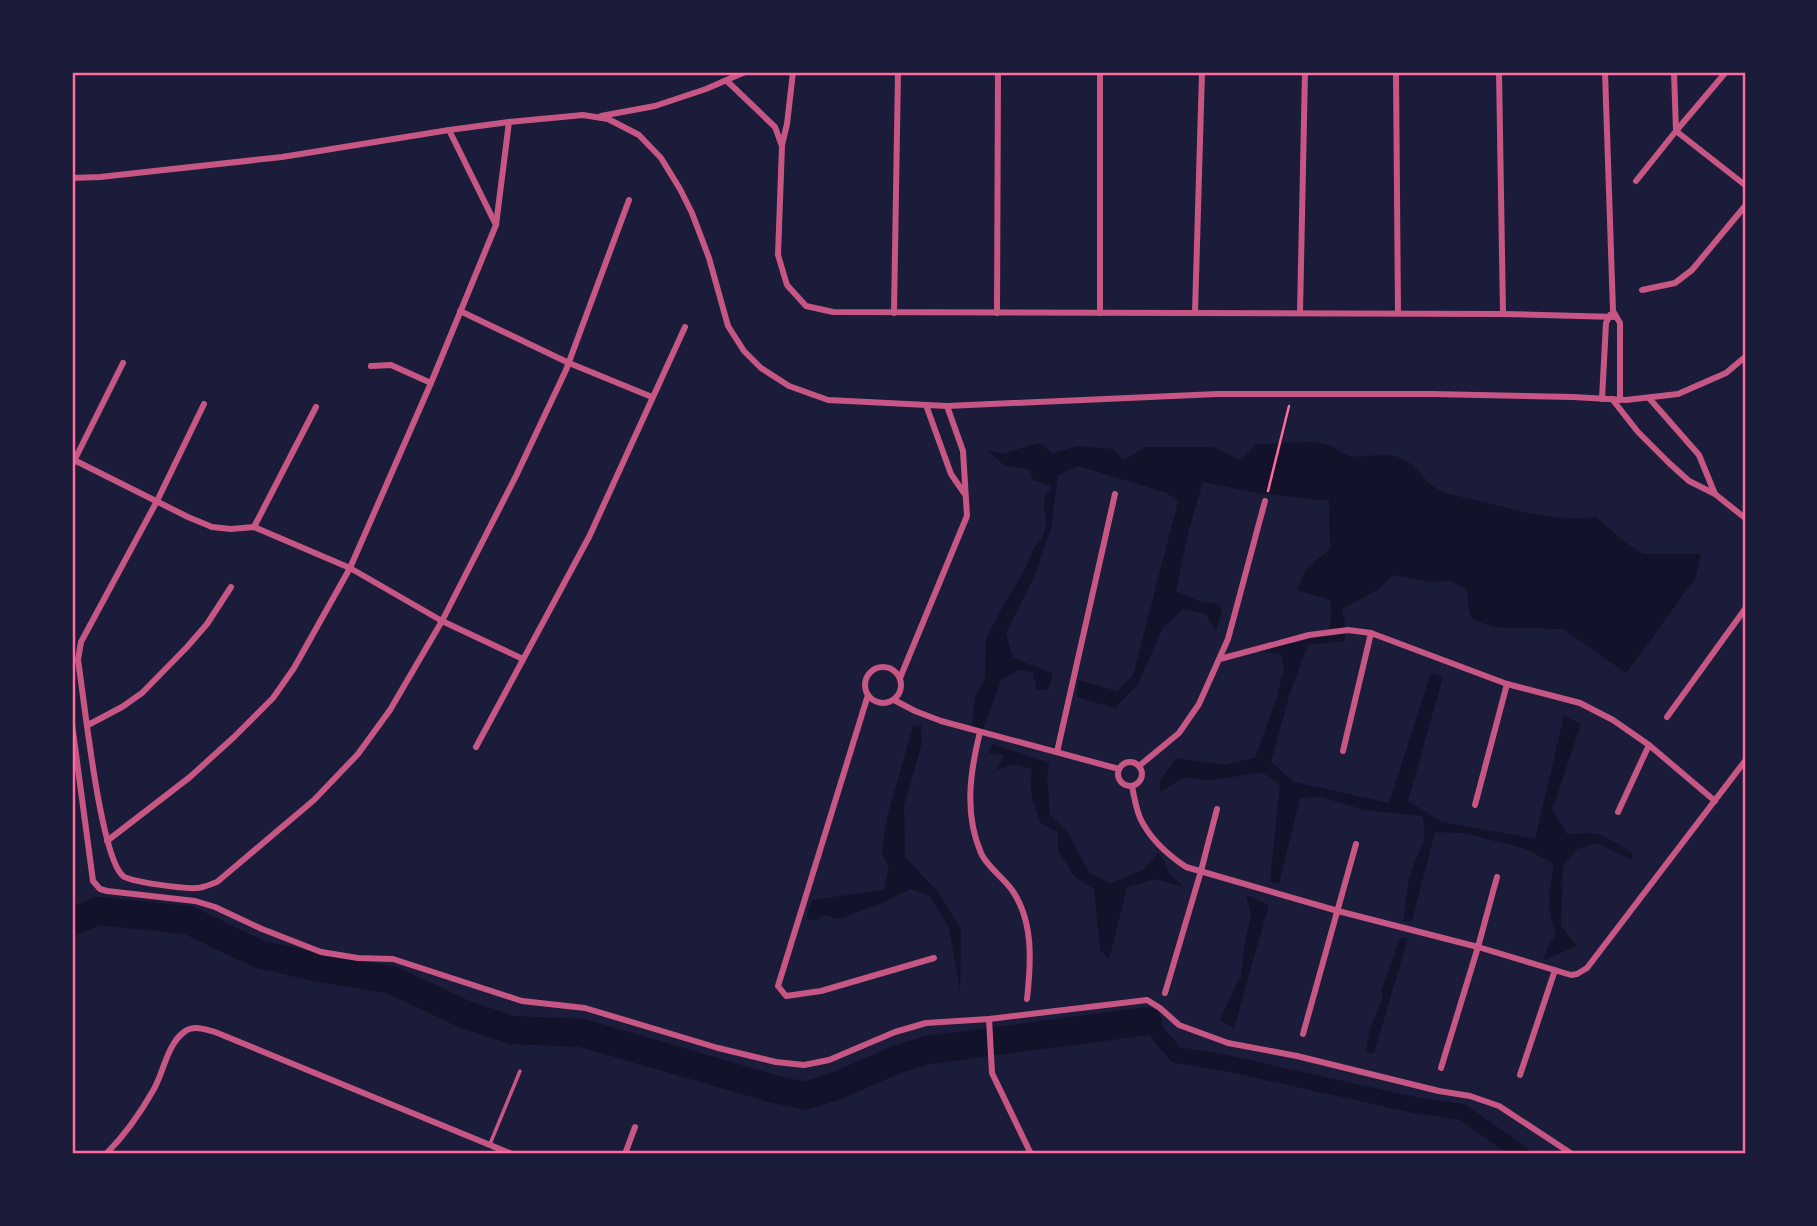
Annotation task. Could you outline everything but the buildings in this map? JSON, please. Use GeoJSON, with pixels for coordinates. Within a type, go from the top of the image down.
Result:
{"type":"FeatureCollection","features":[{"type":"Feature","properties":{"kind":"street"},"geometry":{"type":"LineString","coordinates":[[595,117],[655,106],[745,72]]}},
{"type":"Feature","properties":{"kind":"street"},"geometry":{"type":"LineString","coordinates":[[793,72],[782,146],[778,255],[787,285],[806,306],[832,312],[894,313],[1613,315]]}},
{"type":"Feature","properties":{"kind":"street"},"geometry":{"type":"LineString","coordinates":[[894,313],[898,72]]}},
{"type":"Feature","properties":{"kind":"street"},"geometry":{"type":"LineString","coordinates":[[997,313],[998,72]]}},
{"type":"Feature","properties":{"kind":"street"},"geometry":{"type":"LineString","coordinates":[[1100,72],[1100,313]]}},
{"type":"Feature","properties":{"kind":"street"},"geometry":{"type":"LineString","coordinates":[[1195,313],[1202,72]]}},
{"type":"Feature","properties":{"kind":"street"},"geometry":{"type":"LineString","coordinates":[[1300,313],[1305,72]]}},
{"type":"Feature","properties":{"kind":"street"},"geometry":{"type":"LineString","coordinates":[[1396,72],[1398,313]]}},
{"type":"Feature","properties":{"kind":"street"},"geometry":{"type":"LineString","coordinates":[[1499,72],[1503,314]]}},
{"type":"Feature","properties":{"kind":"street"},"geometry":{"type":"LineString","coordinates":[[1605,72],[1613,315],[1620,323],[1621,346],[1616,400],[1638,432],[1669,463],[1689,481],[1715,494],[1745,518]]}},
{"type":"Feature","properties":{"kind":"street"},"geometry":{"type":"LineString","coordinates":[[1674,72],[1676,131]]}},
{"type":"Feature","properties":{"kind":"street"},"geometry":{"type":"LineString","coordinates":[[1636,181],[1727,72]]}},
{"type":"Feature","properties":{"kind":"street"},"geometry":{"type":"LineString","coordinates":[[727,80],[775,127],[782,146]]}},
{"type":"Feature","properties":{"kind":"street"},"geometry":{"type":"LineString","coordinates":[[72,178],[282,157],[509,122],[583,115],[608,119],[639,135],[661,158],[680,189],[709,258],[728,326],[744,351],[761,368],[789,386],[828,400],[947,406],[1217,394],[1432,394],[1616,400],[1678,394],[1726,373],[1745,357]]}},
{"type":"Feature","properties":{"kind":"street"},"geometry":{"type":"LineString","coordinates":[[107,841],[190,777],[272,698],[294,668],[350,568],[496,225],[509,122]]}},
{"type":"Feature","properties":{"kind":"street"},"geometry":{"type":"LineString","coordinates":[[449,130],[496,225]]}},
{"type":"Feature","properties":{"kind":"street"},"geometry":{"type":"LineString","coordinates":[[1676,131],[1745,185]]}},
{"type":"Feature","properties":{"kind":"street"},"geometry":{"type":"LineString","coordinates":[[205,404],[157,501],[81,642],[78,660],[99,806],[116,868],[123,876],[134,881],[198,888],[217,882],[314,800],[358,754],[390,710],[442,621],[516,477],[569,362],[629,200]]}},
{"type":"Feature","properties":{"kind":"street"},"geometry":{"type":"LineString","coordinates":[[1642,290],[1675,283],[1692,270],[1745,206]]}},
{"type":"Feature","properties":{"kind":"street"},"geometry":{"type":"LineString","coordinates":[[460,311],[652,397]]}},
{"type":"Feature","properties":{"kind":"street"},"geometry":{"type":"LineString","coordinates":[[1602,399],[1606,323],[1613,315]]}},
{"type":"Feature","properties":{"kind":"street"},"geometry":{"type":"LineString","coordinates":[[475,747],[589,537],[685,327]]}},
{"type":"Feature","properties":{"kind":"street"},"geometry":{"type":"LineString","coordinates":[[1605,346],[1621,346]]}},
{"type":"Feature","properties":{"kind":"street"},"geometry":{"type":"LineString","coordinates":[[123,363],[73,462],[212,527],[254,527],[350,568],[442,621],[523,659]]}},
{"type":"Feature","properties":{"kind":"street"},"geometry":{"type":"LineString","coordinates":[[371,366],[391,365],[431,383]]}},
{"type":"Feature","properties":{"kind":"street"},"geometry":{"type":"LineString","coordinates":[[1649,398],[1699,455],[1715,494]]}},
{"type":"Feature","properties":{"kind":"street"},"geometry":{"type":"LineString","coordinates":[[926,405],[951,474],[965,495]]}},
{"type":"Feature","properties":{"kind":"street"},"geometry":{"type":"LineString","coordinates":[[894,700],[900,690],[900,678],[967,516],[963,451],[947,406]]}},
{"type":"Feature","properties":{"kind":"street"},"geometry":{"type":"LineString","coordinates":[[254,527],[316,407]]}},
{"type":"Feature","properties":{"kind":"street"},"geometry":{"type":"LineString","coordinates":[[1057,752],[1115,494]]}},
{"type":"Feature","properties":{"kind":"street"},"geometry":{"type":"LineString","coordinates":[[1139,766],[1179,733],[1199,704],[1228,639],[1265,501]]}},
{"type":"Feature","properties":{"kind":"street"},"geometry":{"type":"LineString","coordinates":[[88,726],[142,693],[207,624],[231,587]]}},
{"type":"Feature","properties":{"kind":"street"},"geometry":{"type":"LineString","coordinates":[[1667,717],[1745,609]]}},
{"type":"Feature","properties":{"kind":"street"},"geometry":{"type":"LineString","coordinates":[[1220,659],[1309,635],[1348,630],[1371,633],[1507,684],[1580,703],[1613,720],[1715,801]]}},
{"type":"Feature","properties":{"kind":"street"},"geometry":{"type":"LineString","coordinates":[[1343,751],[1371,633]]}},
{"type":"Feature","properties":{"kind":"street"},"geometry":{"type":"LineString","coordinates":[[900,678],[892,669],[881,667],[870,672],[865,683],[868,695],[778,986],[786,996],[821,991],[933,958]]}},
{"type":"Feature","properties":{"kind":"street"},"geometry":{"type":"LineString","coordinates":[[1475,805],[1507,684]]}},
{"type":"Feature","properties":{"kind":"street"},"geometry":{"type":"LineString","coordinates":[[868,695],[876,702],[894,700],[941,721],[1119,769]]}},
{"type":"Feature","properties":{"kind":"street"},"geometry":{"type":"LineString","coordinates":[[72,724],[93,881],[100,889],[195,901],[215,906],[262,929],[321,951],[358,958],[393,959],[522,1001],[585,1008],[718,1048],[776,1062],[804,1065],[829,1060],[895,1032],[926,1023],[989,1019],[1147,1000],[1179,1025],[1228,1043],[1470,1096],[1499,1106],[1572,1154]]}},
{"type":"Feature","properties":{"kind":"street"},"geometry":{"type":"LineString","coordinates":[[979,732],[969,806],[973,830],[982,856],[1012,891],[1024,916],[1031,969],[1027,999]]}},
{"type":"Feature","properties":{"kind":"street"},"geometry":{"type":"LineString","coordinates":[[1618,812],[1648,746]]}},
{"type":"Feature","properties":{"kind":"street"},"geometry":{"type":"LineString","coordinates":[[1132,786],[1140,817],[1146,828],[1167,853],[1186,867],[1570,975],[1587,968],[1745,761]]}},
{"type":"Feature","properties":{"kind":"street"},"geometry":{"type":"LineString","coordinates":[[1132,762],[1139,766],[1141,779],[1132,786],[1127,786],[1119,779],[1119,769],[1121,765],[1132,762]]}},
{"type":"Feature","properties":{"kind":"street"},"geometry":{"type":"LineString","coordinates":[[1165,993],[1217,810]]}},
{"type":"Feature","properties":{"kind":"street"},"geometry":{"type":"LineString","coordinates":[[1303,1034],[1356,844]]}},
{"type":"Feature","properties":{"kind":"street"},"geometry":{"type":"LineString","coordinates":[[1441,1068],[1497,877]]}},
{"type":"Feature","properties":{"kind":"street"},"geometry":{"type":"LineString","coordinates":[[1520,1075],[1555,970]]}},
{"type":"Feature","properties":{"kind":"street"},"geometry":{"type":"LineString","coordinates":[[989,1019],[992,1073],[1031,1154]]}},
{"type":"Feature","properties":{"kind":"street"},"geometry":{"type":"LineString","coordinates":[[106,1154],[137,1117],[155,1088],[171,1049],[179,1038],[190,1029],[200,1028],[512,1154]]}},
{"type":"Feature","properties":{"kind":"street"},"geometry":{"type":"LineString","coordinates":[[625,1154],[635,1126]]}},
{"type":"Feature","properties":{"kind":"lane"},"geometry":{"type":"LineString","coordinates":[[490,1145],[520,1071]]}},
{"type":"Feature","properties":{"kind":"path"},"geometry":{"type":"LineString","coordinates":[[1265,501],[1292,394]]}},
{"type":"Feature","properties":{"kind":"shaded area"},"geometry":{"type":"Polygon","coordinates":[[[1039,443],[1053,453],[1078,446],[1112,449],[1124,460],[1146,447],[1212,447],[1241,460],[1257,444],[1320,443],[1350,456],[1398,457],[1413,466],[1434,487],[1454,495],[1549,516],[1596,517],[1643,554],[1701,554],[1695,579],[1626,673],[1563,629],[1493,627],[1472,619],[1467,590],[1450,581],[1429,582],[1393,575],[1377,590],[1342,609],[1345,641],[1308,645],[1289,696],[1271,762],[1294,782],[1389,803],[1431,673],[1443,677],[1408,801],[1442,822],[1535,839],[1564,716],[1581,724],[1552,810],[1567,834],[1596,833],[1633,854],[1631,860],[1597,843],[1577,849],[1563,866],[1561,926],[1577,946],[1544,960],[1549,944],[1556,934],[1549,899],[1554,864],[1526,849],[1464,833],[1435,832],[1412,921],[1403,922],[1409,879],[1424,840],[1422,816],[1364,810],[1322,797],[1300,798],[1279,884],[1270,882],[1280,785],[1262,772],[1208,781],[1184,777],[1160,792],[1160,780],[1176,758],[1223,765],[1255,758],[1284,669],[1281,654],[1253,651],[1277,640],[1292,644],[1326,634],[1330,625],[1330,600],[1297,590],[1306,569],[1330,549],[1329,501],[1257,493],[1203,482],[1189,529],[1176,592],[1202,602],[1218,604],[1222,610],[1216,632],[1206,614],[1184,609],[1163,627],[1138,684],[1115,708],[1077,697],[1078,680],[1117,691],[1133,675],[1178,502],[1167,493],[1078,466],[1058,475],[1051,528],[1034,577],[1006,633],[1013,658],[1053,673],[1048,690],[1037,690],[1033,672],[1018,670],[1001,680],[983,730],[972,726],[975,697],[985,678],[986,639],[1042,538],[1047,522],[1045,496],[1051,490],[1049,485],[1033,480],[1030,470],[1004,465],[987,449],[1002,454],[1039,443]]]}},
{"type":"Feature","properties":{"kind":"shaded area"},"geometry":{"type":"Polygon","coordinates":[[[921,725],[922,743],[904,806],[905,857],[938,892],[961,930],[960,990],[949,927],[930,896],[911,889],[839,919],[823,915],[815,921],[806,918],[812,900],[884,890],[889,867],[882,854],[887,817],[913,726],[921,725]]]}},
{"type":"Feature","properties":{"kind":"shaded area"},"geometry":{"type":"Polygon","coordinates":[[[992,744],[1049,763],[1047,777],[1050,815],[1069,834],[1089,873],[1111,883],[1143,870],[1158,853],[1168,872],[1184,887],[1156,879],[1127,887],[1109,959],[1100,950],[1094,889],[1075,877],[1058,851],[1058,832],[1041,823],[1032,796],[1032,769],[1013,764],[997,770],[1004,755],[989,753],[992,744]]]}},
{"type":"Feature","properties":{"kind":"shaded area"},"geometry":{"type":"Polygon","coordinates":[[[1246,895],[1269,905],[1234,1028],[1220,1020],[1241,975],[1251,915],[1246,895]]]}},
{"type":"Feature","properties":{"kind":"shaded area"},"geometry":{"type":"Polygon","coordinates":[[[1400,938],[1408,938],[1374,1053],[1366,1053],[1370,1028],[1383,998],[1381,991],[1400,938]]]}},
{"type":"Feature","properties":{"kind":"waterway"},"geometry":{"type":"LineString","coordinates":[[72,922],[98,911],[188,920],[259,954],[319,968],[392,980],[464,1014],[512,1030],[582,1033],[804,1096],[928,1050],[1148,1021]]}},
{"type":"Feature","properties":{"kind":"waterway"},"geometry":{"type":"LineString","coordinates":[[1148,1021],[1176,1055],[1226,1063],[1414,1105],[1462,1112],[1522,1154]]}}]}
